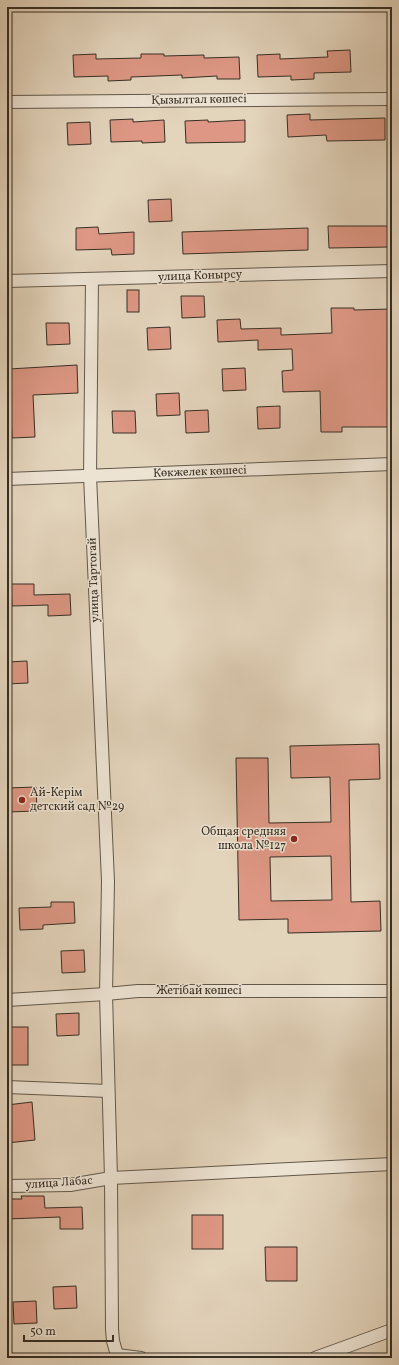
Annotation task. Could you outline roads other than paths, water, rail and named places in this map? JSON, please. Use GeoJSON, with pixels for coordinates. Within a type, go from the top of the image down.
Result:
{"type":"FeatureCollection","features":[{"type":"Feature","properties":{"kind":"street","name":"Қызылтал көшесі"},"geometry":{"type":"LineString","coordinates":[[7,102],[392,98]]}},
{"type":"Feature","properties":{"kind":"street","name":"улица Конырсу"},"geometry":{"type":"LineString","coordinates":[[7,282],[392,271]]}},
{"type":"Feature","properties":{"kind":"street","name":"улица Тартогай"},"geometry":{"type":"LineString","coordinates":[[92,279],[90,476],[108,881],[106,994],[111,1178],[112,1335],[116,1357]]}},
{"type":"Feature","properties":{"kind":"street","name":"Көкжелек көшесі"},"geometry":{"type":"LineString","coordinates":[[7,479],[392,464]]}},
{"type":"Feature","properties":{"kind":"street","name":"Жетібай көшесі"},"geometry":{"type":"LineString","coordinates":[[7,1000],[138,991],[392,991]]}},
{"type":"Feature","properties":{"kind":"street"},"geometry":{"type":"LineString","coordinates":[[7,1087],[108,1091]]}},
{"type":"Feature","properties":{"kind":"street","name":"улица Лабас"},"geometry":{"type":"LineString","coordinates":[[7,1186],[70,1185],[111,1178],[392,1164]]}},
{"type":"Feature","properties":{"kind":"street"},"geometry":{"type":"LineString","coordinates":[[314,1358],[392,1330]]}},
{"type":"Feature","properties":{"kind":"street"},"geometry":{"type":"LineString","coordinates":[[116,1357],[141,1358]]}},
{"type":"Feature","properties":{"kind":"place","name":"Ай-Керім детский сад №29"},"geometry":{"type":"Point","coordinates":[22,800]}},
{"type":"Feature","properties":{"kind":"place","name":"Общая средняя школа №127"},"geometry":{"type":"Point","coordinates":[294,839]}}]}
